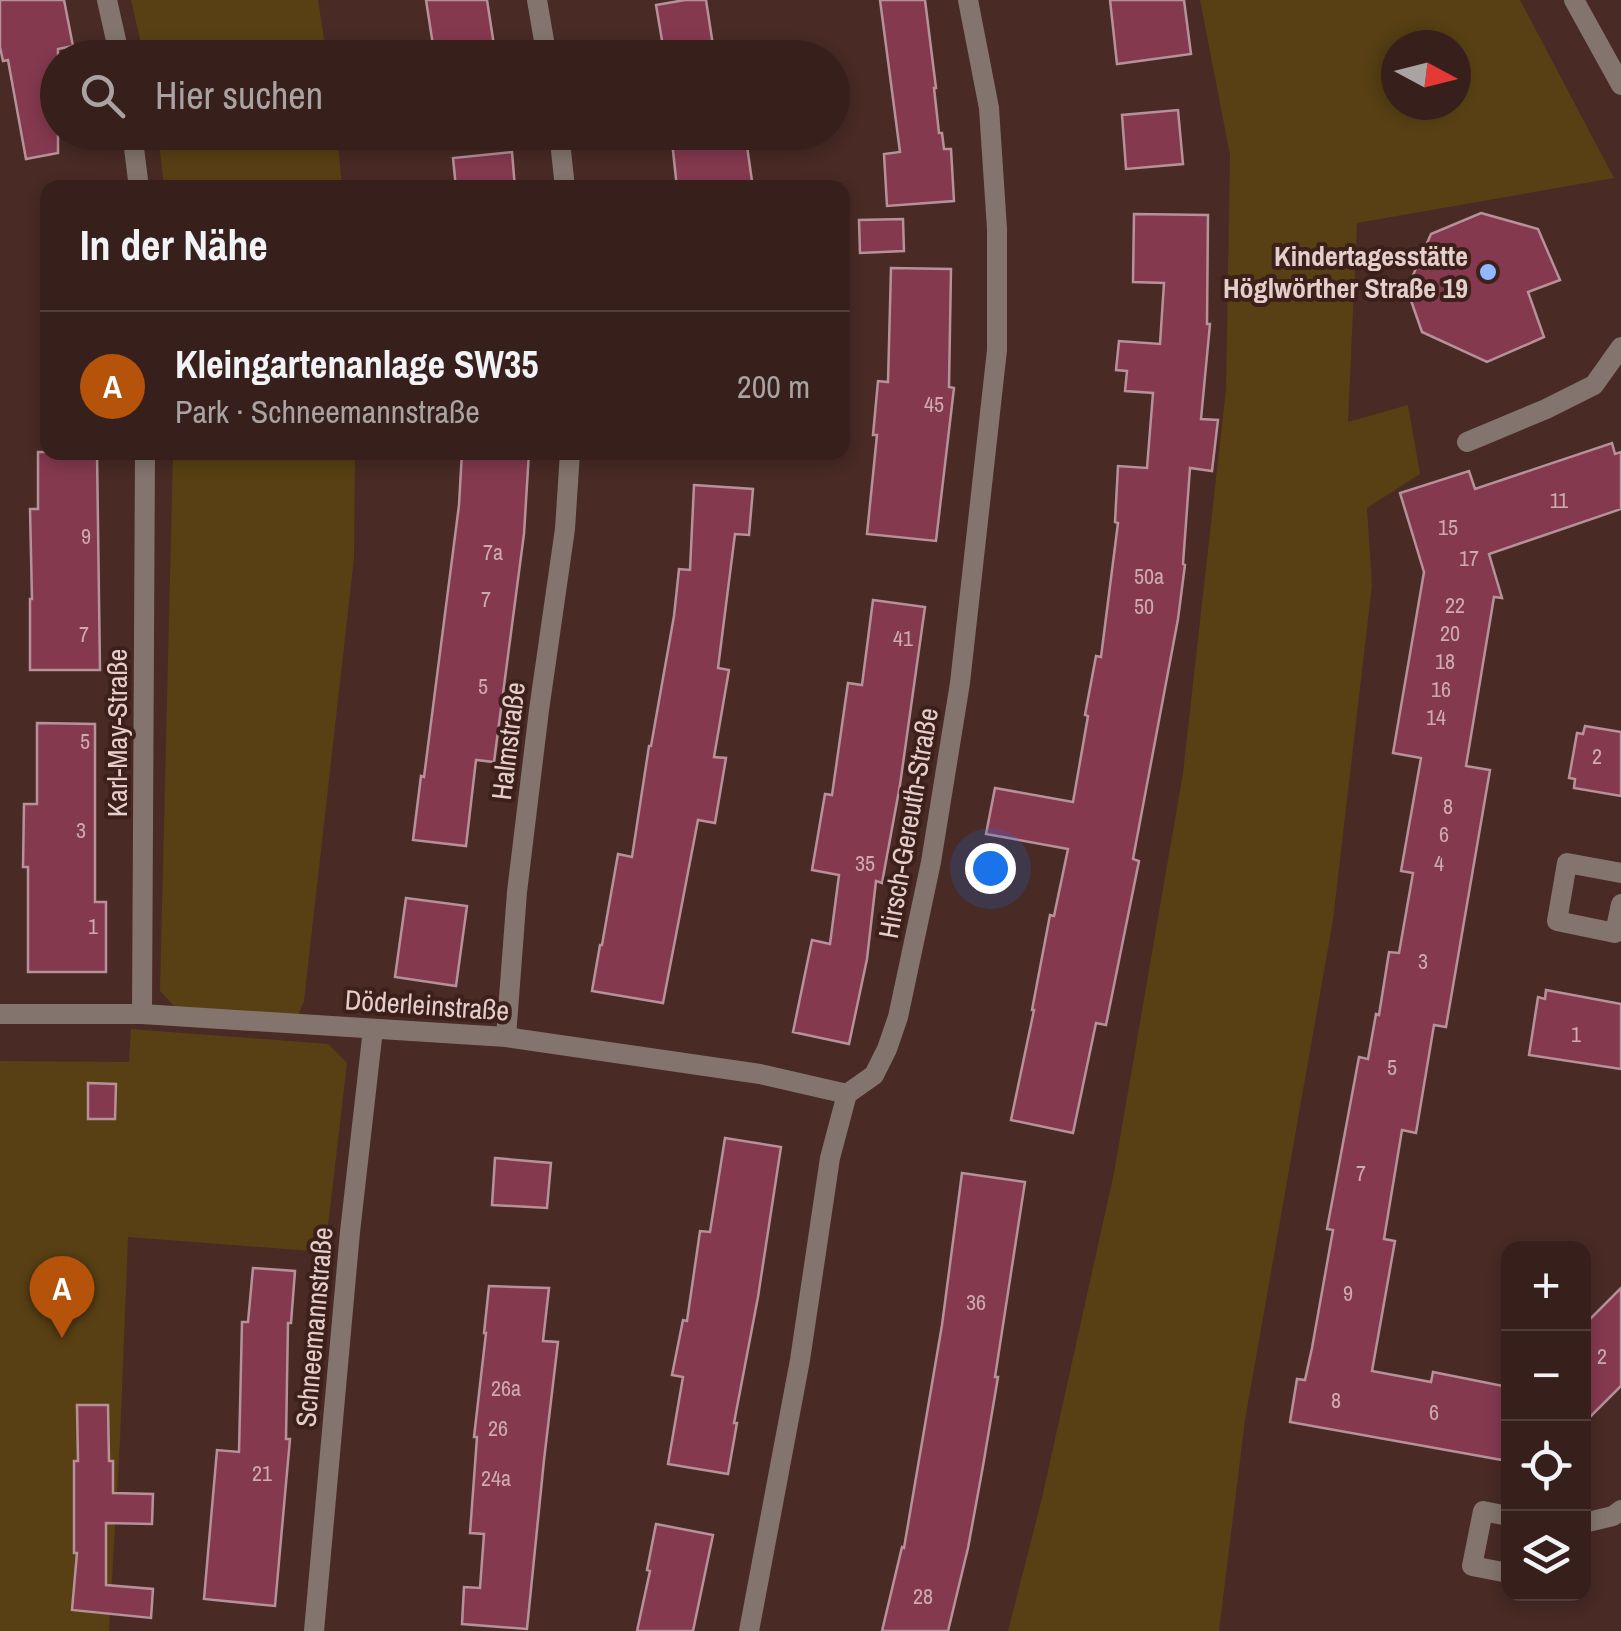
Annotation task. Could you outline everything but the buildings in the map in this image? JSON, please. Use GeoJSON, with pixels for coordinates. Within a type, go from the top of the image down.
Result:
{"type":"FeatureCollection","features":[{"type":"Feature","properties":{"kind":"street"},"geometry":{"type":"LineString","coordinates":[[107,0],[116,40]]}},
{"type":"Feature","properties":{"kind":"street"},"geometry":{"type":"LineString","coordinates":[[537,0],[544,40]]}},
{"type":"Feature","properties":{"kind":"street","name":"Hirsch-Gereuth-Straße"},"geometry":{"type":"LineString","coordinates":[[846,1094],[874,1074],[887,1050],[909,971],[960,683],[984,481],[998,350],[997,228],[989,108],[968,0]]}},
{"type":"Feature","properties":{"kind":"street"},"geometry":{"type":"LineString","coordinates":[[1574,0],[1621,86]]}},
{"type":"Feature","properties":{"kind":"street"},"geometry":{"type":"LineString","coordinates":[[134,150],[138,180]]}},
{"type":"Feature","properties":{"kind":"street"},"geometry":{"type":"LineString","coordinates":[[561,150],[564,180]]}},
{"type":"Feature","properties":{"kind":"street"},"geometry":{"type":"LineString","coordinates":[[1467,442],[1594,385],[1621,347]]}},
{"type":"Feature","properties":{"kind":"street","name":"Karl-May-Straße"},"geometry":{"type":"LineString","coordinates":[[142,1014],[145,460]]}},
{"type":"Feature","properties":{"kind":"street","name":"Halmstraße"},"geometry":{"type":"LineString","coordinates":[[506,1037],[517,892],[566,529],[570,460]]}},
{"type":"Feature","properties":{"kind":"street"},"geometry":{"type":"LineString","coordinates":[[1621,873],[1568,863],[1557,921],[1616,934],[1621,904]]}},
{"type":"Feature","properties":{"kind":"street","name":"Döderleinstraße"},"geometry":{"type":"LineString","coordinates":[[0,1014],[142,1014],[506,1037],[760,1074],[846,1094]]}},
{"type":"Feature","properties":{"kind":"street","name":"Schneemannstraße"},"geometry":{"type":"LineString","coordinates":[[314,1631],[350,1232],[374,1029]]}},
{"type":"Feature","properties":{"kind":"street"},"geometry":{"type":"LineString","coordinates":[[749,1631],[800,1360],[830,1158],[846,1094]]}},
{"type":"Feature","properties":{"kind":"street"},"geometry":{"type":"LineString","coordinates":[[1591,1522],[1621,1510]]}},
{"type":"Feature","properties":{"kind":"street"},"geometry":{"type":"LineString","coordinates":[[1501,1515],[1483,1511],[1472,1566],[1501,1571]]}},
{"type":"Feature","properties":{"kind":"shaded area"},"geometry":{"type":"Polygon","coordinates":[[[131,0],[318,0],[324,40],[140,40],[131,0]]]}},
{"type":"Feature","properties":{"kind":"shaded area"},"geometry":{"type":"Polygon","coordinates":[[[1200,0],[1520,0],[1614,178],[1357,223],[1348,422],[1408,405],[1420,474],[1367,508],[1372,585],[1333,920],[1245,1420],[1219,1631],[1008,1631],[1042,1498],[1114,1173],[1183,773],[1226,389],[1230,155],[1200,0]]]}},
{"type":"Feature","properties":{"kind":"shaded area"},"geometry":{"type":"Polygon","coordinates":[[[160,150],[339,150],[341,180],[163,180],[160,150]]]}},
{"type":"Feature","properties":{"kind":"shaded area"},"geometry":{"type":"Polygon","coordinates":[[[173,460],[355,460],[354,558],[304,1001],[297,1018],[175,1007],[160,991],[173,460]]]}},
{"type":"Feature","properties":{"kind":"shaded area"},"geometry":{"type":"Polygon","coordinates":[[[131,1029],[328,1044],[347,1063],[325,1252],[128,1237],[109,1631],[0,1631],[0,1061],[129,1062],[131,1029]]]}},
{"type":"Feature","properties":{"kind":"place","name":"Kindertagesstätte Höglwörther Straße 19"},"geometry":{"type":"Point","coordinates":[1488,272]}},
{"type":"Feature","properties":{"kind":"place","name":"Kleingartenanlage SW35"},"geometry":{"type":"Point","coordinates":[62,1338]}}]}
